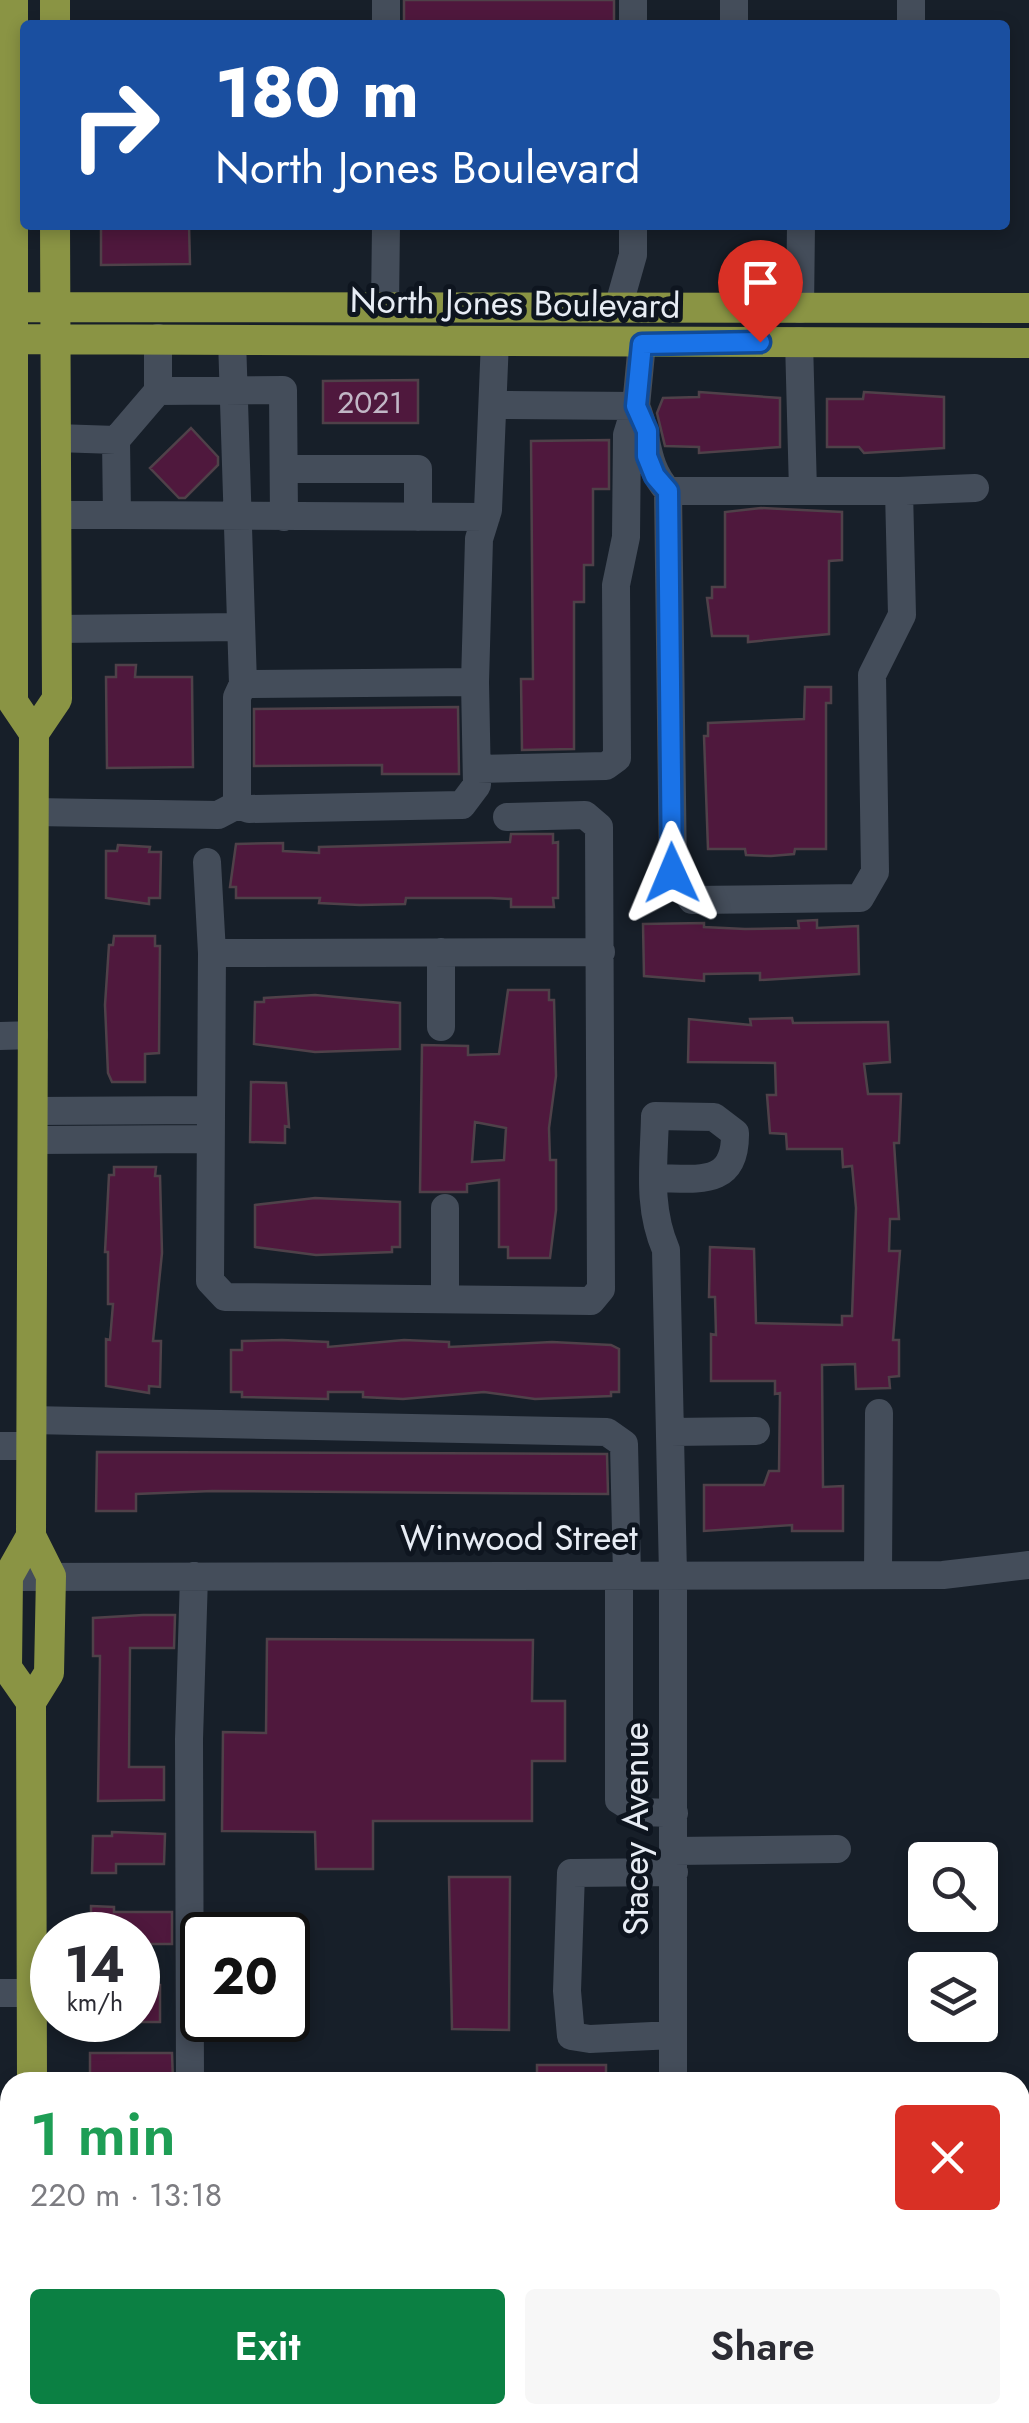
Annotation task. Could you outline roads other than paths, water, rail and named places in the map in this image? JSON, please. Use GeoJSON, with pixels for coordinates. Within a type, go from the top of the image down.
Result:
{"type":"FeatureCollection","features":[{"type":"Feature","properties":{"kind":"main road"},"geometry":{"type":"LineString","coordinates":[[13,0],[6,76],[6,692],[34,734]]}},
{"type":"Feature","properties":{"kind":"main road"},"geometry":{"type":"LineString","coordinates":[[31,1702],[7,1668],[8,1576],[30,1536],[34,734],[56,699],[55,230]]}},
{"type":"Feature","properties":{"kind":"main road","name":"North Jones Boulevard"},"geometry":{"type":"LineString","coordinates":[[6,307],[1029,308]]}},
{"type":"Feature","properties":{"kind":"main road"},"geometry":{"type":"LineString","coordinates":[[631,308],[642,344]]}},
{"type":"Feature","properties":{"kind":"main road","name":"North Jones Boulevard"},"geometry":{"type":"LineString","coordinates":[[6,339],[1029,343]]}},
{"type":"Feature","properties":{"kind":"main road"},"geometry":{"type":"LineString","coordinates":[[30,1536],[51,1576],[49,1673],[31,1702],[32,1912]]}},
{"type":"Feature","properties":{"kind":"main road"},"geometry":{"type":"LineString","coordinates":[[32,2042],[32,2072]]}},
{"type":"Feature","properties":{"kind":"street"},"geometry":{"type":"LineString","coordinates":[[385,306],[386,230]]}},
{"type":"Feature","properties":{"kind":"street"},"geometry":{"type":"LineString","coordinates":[[631,308],[633,230]]}},
{"type":"Feature","properties":{"kind":"street"},"geometry":{"type":"LineString","coordinates":[[800,309],[801,230]]}},
{"type":"Feature","properties":{"kind":"street"},"geometry":{"type":"LineString","coordinates":[[117,515],[116,440],[158,390],[158,338]]}},
{"type":"Feature","properties":{"kind":"street"},"geometry":{"type":"LineString","coordinates":[[232,339],[244,684],[237,697],[237,805]]}},
{"type":"Feature","properties":{"kind":"street"},"geometry":{"type":"LineString","coordinates":[[34,812],[218,815],[237,805],[249,809],[462,806],[477,786],[478,538],[486,517],[494,340]]}},
{"type":"Feature","properties":{"kind":"street"},"geometry":{"type":"LineString","coordinates":[[800,341],[803,490]]}},
{"type":"Feature","properties":{"kind":"street"},"geometry":{"type":"LineString","coordinates":[[477,768],[606,766],[617,758],[616,585],[626,537],[627,435],[636,406],[642,344]]}},
{"type":"Feature","properties":{"kind":"street"},"geometry":{"type":"LineString","coordinates":[[158,390],[283,390],[284,516]]}},
{"type":"Feature","properties":{"kind":"street"},"geometry":{"type":"LineString","coordinates":[[492,405],[636,406]]}},
{"type":"Feature","properties":{"kind":"street"},"geometry":{"type":"LineString","coordinates":[[636,406],[647,431],[647,456],[655,476],[668,491],[672,873],[692,900],[860,898],[874,872],[872,675],[902,615],[899,490]]}},
{"type":"Feature","properties":{"kind":"street"},"geometry":{"type":"LineString","coordinates":[[56,438],[116,440]]}},
{"type":"Feature","properties":{"kind":"street"},"geometry":{"type":"LineString","coordinates":[[284,470],[418,470],[418,517]]}},
{"type":"Feature","properties":{"kind":"street"},"geometry":{"type":"LineString","coordinates":[[668,491],[975,488]]}},
{"type":"Feature","properties":{"kind":"street"},"geometry":{"type":"LineString","coordinates":[[56,515],[238,519],[486,517]]}},
{"type":"Feature","properties":{"kind":"street"},"geometry":{"type":"LineString","coordinates":[[56,629],[242,627]]}},
{"type":"Feature","properties":{"kind":"street"},"geometry":{"type":"LineString","coordinates":[[244,684],[475,682]]}},
{"type":"Feature","properties":{"kind":"street"},"geometry":{"type":"LineString","coordinates":[[207,862],[212,954],[210,1281],[225,1297],[591,1301],[598,1296],[599,827],[593,818],[506,817]]}},
{"type":"Feature","properties":{"kind":"street"},"geometry":{"type":"LineString","coordinates":[[440,1026],[441,952]]}},
{"type":"Feature","properties":{"kind":"street"},"geometry":{"type":"LineString","coordinates":[[212,954],[601,952]]}},
{"type":"Feature","properties":{"kind":"street"},"geometry":{"type":"LineString","coordinates":[[0,1036],[34,1035]]}},
{"type":"Feature","properties":{"kind":"street"},"geometry":{"type":"LineString","coordinates":[[34,1125],[210,1110]]}},
{"type":"Feature","properties":{"kind":"street"},"geometry":{"type":"LineString","coordinates":[[34,1125],[210,1139]]}},
{"type":"Feature","properties":{"kind":"street","name":"Stacey Avenue"},"geometry":{"type":"LineString","coordinates":[[653,1178],[653,1221],[666,1250],[673,1576],[673,2072]]}},
{"type":"Feature","properties":{"kind":"street"},"geometry":{"type":"LineString","coordinates":[[445,1300],[446,1208]]}},
{"type":"Feature","properties":{"kind":"street"},"geometry":{"type":"LineString","coordinates":[[878,1413],[878,1575]]}},
{"type":"Feature","properties":{"kind":"street"},"geometry":{"type":"LineString","coordinates":[[670,1432],[756,1431]]}},
{"type":"Feature","properties":{"kind":"street"},"geometry":{"type":"LineString","coordinates":[[0,1446],[31,1433],[607,1432],[624,1444],[620,1800],[638,1812],[674,1813]]}},
{"type":"Feature","properties":{"kind":"street","name":"Winwood Street"},"geometry":{"type":"LineString","coordinates":[[8,1576],[943,1575],[1029,1565]]}},
{"type":"Feature","properties":{"kind":"street"},"geometry":{"type":"LineString","coordinates":[[190,2072],[189,1759],[194,1576]]}},
{"type":"Feature","properties":{"kind":"street"},"geometry":{"type":"LineString","coordinates":[[673,2035],[590,2039],[571,2036],[567,1974],[571,1872],[837,1849]]}},
{"type":"Feature","properties":{"kind":"street"},"geometry":{"type":"LineString","coordinates":[[0,1993],[30,1993]]}}]}
